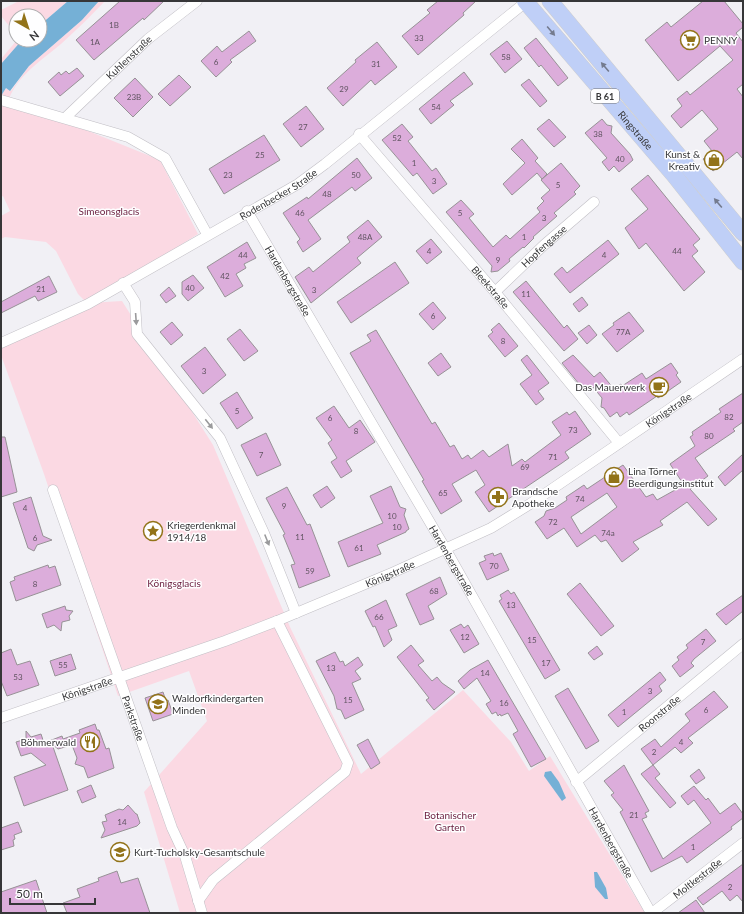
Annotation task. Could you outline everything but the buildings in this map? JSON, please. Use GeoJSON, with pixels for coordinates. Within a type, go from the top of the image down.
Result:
{"type":"FeatureCollection","features":[{"type":"Feature","properties":{"kind":"main road","name":"Ringstraße"},"geometry":{"type":"LineString","coordinates":[[526,1],[659,157],[743,262]]}},
{"type":"Feature","properties":{"kind":"main road","name":"Ringstraße"},"geometry":{"type":"LineString","coordinates":[[550,1],[743,233]]}},
{"type":"Feature","properties":{"kind":"street","name":"Kuhlenstraße"},"geometry":{"type":"LineString","coordinates":[[65,118],[148,39],[197,1]]}},
{"type":"Feature","properties":{"kind":"street","name":"Rodenbecker Straße"},"geometry":{"type":"LineString","coordinates":[[1,343],[88,304],[207,234],[298,184],[325,164],[360,134],[526,1]]}},
{"type":"Feature","properties":{"kind":"street"},"geometry":{"type":"LineString","coordinates":[[2,100],[128,138],[165,158],[207,234]]}},
{"type":"Feature","properties":{"kind":"street","name":"Bleekstraße"},"geometry":{"type":"LineString","coordinates":[[360,134],[495,292],[619,443]]}},
{"type":"Feature","properties":{"kind":"street","name":"Hopfengasse"},"geometry":{"type":"LineString","coordinates":[[495,292],[544,245],[594,202]]}},
{"type":"Feature","properties":{"kind":"street","name":"Hardenbergstraße"},"geometry":{"type":"LineString","coordinates":[[247,212],[445,548],[651,913]]}},
{"type":"Feature","properties":{"kind":"street"},"geometry":{"type":"LineString","coordinates":[[124,283],[135,302],[137,334],[220,438],[264,533],[296,613]]}},
{"type":"Feature","properties":{"kind":"street","name":"Königstraße"},"geometry":{"type":"LineString","coordinates":[[1,718],[225,641],[277,621],[497,524],[530,504],[743,359]]}},
{"type":"Feature","properties":{"kind":"street","name":"Parkstraße"},"geometry":{"type":"LineString","coordinates":[[53,490],[172,828],[185,856],[198,901]]}},
{"type":"Feature","properties":{"kind":"street"},"geometry":{"type":"LineString","coordinates":[[202,913],[198,901],[213,880],[345,772],[348,763],[277,621]]}},
{"type":"Feature","properties":{"kind":"street","name":"Roonstraße"},"geometry":{"type":"LineString","coordinates":[[576,782],[743,644]]}},
{"type":"Feature","properties":{"kind":"street","name":"Moltkestraße"},"geometry":{"type":"LineString","coordinates":[[651,913],[743,843]]}},
{"type":"Feature","properties":{"kind":"green space"},"geometry":{"type":"Polygon","coordinates":[[[19,1],[68,1],[48,18],[48,8],[8,8],[8,24],[1,16],[1,10],[19,1]]]}},
{"type":"Feature","properties":{"kind":"green space"},"geometry":{"type":"Polygon","coordinates":[[[99,1],[105,1],[61,44],[24,75],[9,99],[160,160],[198,234],[89,303],[122,301],[213,445],[290,627],[361,774],[463,690],[511,742],[529,771],[550,756],[645,913],[180,913],[144,792],[207,721],[189,671],[118,696],[44,474],[1,355],[1,346],[87,303],[78,294],[56,251],[46,242],[5,237],[1,239],[1,216],[10,211],[3,196],[1,197],[1,96],[6,88],[11,91],[29,66],[82,20],[99,1]]]}},
{"type":"Feature","properties":{"kind":"green space"},"geometry":{"type":"Polygon","coordinates":[[[10,48],[15,48],[1,64],[1,59],[10,48]]]}},
{"type":"Feature","properties":{"kind":"water"},"geometry":{"type":"Polygon","coordinates":[[[68,1],[99,1],[82,20],[29,66],[10,91],[6,88],[1,96],[1,64],[15,48],[48,48],[48,18],[68,1]]]}},
{"type":"Feature","properties":{"kind":"water"},"geometry":{"type":"Polygon","coordinates":[[[551,771],[559,782],[566,798],[562,801],[544,776],[545,772],[551,771]]]}},
{"type":"Feature","properties":{"kind":"water"},"geometry":{"type":"Polygon","coordinates":[[[594,872],[597,872],[606,888],[608,899],[605,899],[595,887],[594,872]]]}},
{"type":"Feature","properties":{"kind":"place","name":"PENNY"},"geometry":{"type":"Point","coordinates":[690,40]}},
{"type":"Feature","properties":{"kind":"place","name":"Kunst & Kreativ"},"geometry":{"type":"Point","coordinates":[714,160]}},
{"type":"Feature","properties":{"kind":"place","name":"Das Mauerwerk"},"geometry":{"type":"Point","coordinates":[659,387]}},
{"type":"Feature","properties":{"kind":"place","name":"Lina Törner Beerdigungsinstitut"},"geometry":{"type":"Point","coordinates":[614,477]}},
{"type":"Feature","properties":{"kind":"place","name":"Brandsche Apotheke"},"geometry":{"type":"Point","coordinates":[498,497]}},
{"type":"Feature","properties":{"kind":"place","name":"Kriegerdenkmal 1914/18"},"geometry":{"type":"Point","coordinates":[153,531]}},
{"type":"Feature","properties":{"kind":"place","name":"Waldorfkindergarten Minden"},"geometry":{"type":"Point","coordinates":[158,704]}},
{"type":"Feature","properties":{"kind":"place","name":"Böhmerwald"},"geometry":{"type":"Point","coordinates":[90,742]}},
{"type":"Feature","properties":{"kind":"place","name":"Kurt-Tucholsky-Gesamtschule"},"geometry":{"type":"Point","coordinates":[120,852]}},
{"type":"Feature","properties":{"kind":"park label","name":"Simeonsglacis"},"geometry":{"type":"Point","coordinates":[109,211]}},
{"type":"Feature","properties":{"kind":"park label","name":"Königsglacis"},"geometry":{"type":"Point","coordinates":[174,583]}},
{"type":"Feature","properties":{"kind":"park label","name":"Botanischer Garten"},"geometry":{"type":"Point","coordinates":[450,820]}}]}
